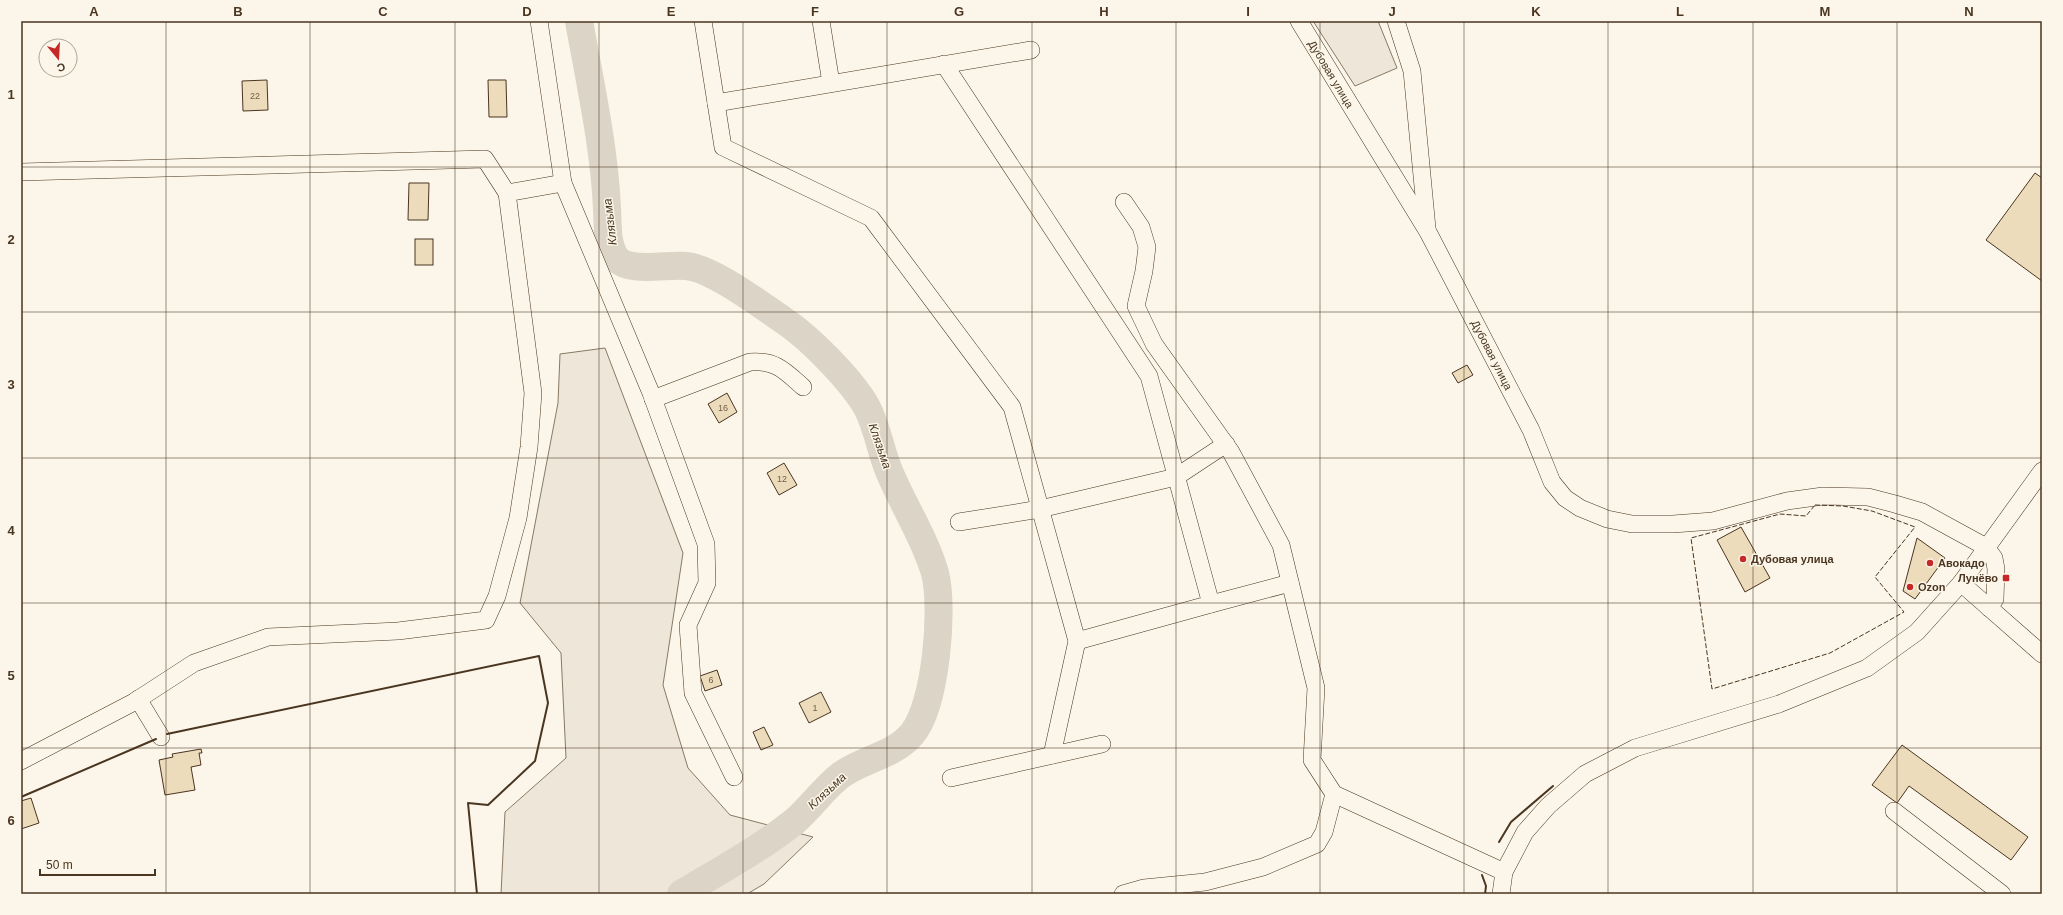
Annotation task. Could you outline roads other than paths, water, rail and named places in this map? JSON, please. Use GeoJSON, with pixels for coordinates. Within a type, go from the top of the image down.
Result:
{"type":"FeatureCollection","features":[{"type":"Feature","properties":{"kind":"street"},"geometry":{"type":"LineString","coordinates":[[539,21],[563,184],[653,400],[706,544],[707,583],[688,625],[693,693],[734,777]]}},
{"type":"Feature","properties":{"kind":"street"},"geometry":{"type":"LineString","coordinates":[[703,21],[723,147],[871,218],[1012,407],[1077,641],[1052,755]]}},
{"type":"Feature","properties":{"kind":"street"},"geometry":{"type":"LineString","coordinates":[[821,21],[831,83]]}},
{"type":"Feature","properties":{"kind":"street","name":"Дубовая улица"},"geometry":{"type":"LineString","coordinates":[[1299,21],[1428,232],[1531,430],[1552,482],[1565,498],[1580,508],[1607,519],[1632,524],[1674,524],[1714,521],[1804,498],[1823,496],[1868,497],[1922,512],[1986,547]]}},
{"type":"Feature","properties":{"kind":"street"},"geometry":{"type":"LineString","coordinates":[[1396,21],[1412,71],[1428,232]]}},
{"type":"Feature","properties":{"kind":"street"},"geometry":{"type":"LineString","coordinates":[[716,104],[831,83],[1031,50]]}},
{"type":"Feature","properties":{"kind":"street"},"geometry":{"type":"LineString","coordinates":[[944,64],[1149,376],[1211,604]]}},
{"type":"Feature","properties":{"kind":"street"},"geometry":{"type":"LineString","coordinates":[[21,172],[485,159],[507,193],[533,393],[529,447],[518,518],[497,596],[486,620],[398,631],[268,637],[194,663],[138,700],[21,761]]}},
{"type":"Feature","properties":{"kind":"street"},"geometry":{"type":"LineString","coordinates":[[507,193],[563,184]]}},
{"type":"Feature","properties":{"kind":"street"},"geometry":{"type":"LineString","coordinates":[[1124,202],[1141,227],[1147,247],[1144,271],[1136,306],[1154,344],[1226,444],[1280,545],[1316,688],[1312,760],[1334,794],[1504,872]]}},
{"type":"Feature","properties":{"kind":"street"},"geometry":{"type":"LineString","coordinates":[[653,400],[750,362],[765,361],[782,368],[803,387]]}},
{"type":"Feature","properties":{"kind":"street"},"geometry":{"type":"LineString","coordinates":[[960,522],[1040,508],[1176,477],[1226,444]]}},
{"type":"Feature","properties":{"kind":"street"},"geometry":{"type":"LineString","coordinates":[[1501,894],[1504,872],[1525,832],[1548,806],[1585,774],[1635,748],[1779,704],[1867,668],[1917,632],[1961,583],[2042,471]]}},
{"type":"Feature","properties":{"kind":"street"},"geometry":{"type":"LineString","coordinates":[[1986,547],[1994,558],[1996,569],[1996,599],[1989,608]]}},
{"type":"Feature","properties":{"kind":"street"},"geometry":{"type":"LineString","coordinates":[[1077,641],[1290,583]]}},
{"type":"Feature","properties":{"kind":"street"},"geometry":{"type":"LineString","coordinates":[[1961,583],[2042,654]]}},
{"type":"Feature","properties":{"kind":"street"},"geometry":{"type":"LineString","coordinates":[[138,700],[161,736]]}},
{"type":"Feature","properties":{"kind":"street"},"geometry":{"type":"LineString","coordinates":[[951,778],[1102,744]]}},
{"type":"Feature","properties":{"kind":"street"},"geometry":{"type":"LineString","coordinates":[[1122,894],[1144,888],[1205,882],[1263,866],[1317,844],[1324,832],[1334,794]]}},
{"type":"Feature","properties":{"kind":"street"},"geometry":{"type":"LineString","coordinates":[[1894,812],[2002,894]]}},
{"type":"Feature","properties":{"kind":"waterway","name":"Клязьма"},"geometry":{"type":"LineString","coordinates":[[579,21],[600,137],[608,234],[613,254],[617,259],[631,266],[686,266],[697,268],[709,273],[736,288],[793,327],[839,370],[858,394],[869,412],[889,471],[926,547],[935,573],[938,589],[938,632],[932,680],[927,702],[920,720],[912,734],[897,747],[841,775],[801,816],[782,831],[681,894]]}},
{"type":"Feature","properties":{"kind":"place","name":"Дубовая улица"},"geometry":{"type":"Point","coordinates":[1743,559]}},
{"type":"Feature","properties":{"kind":"place","name":"Авокадо"},"geometry":{"type":"Point","coordinates":[1930,563]}},
{"type":"Feature","properties":{"kind":"place","name":"Лунёво"},"geometry":{"type":"Point","coordinates":[2006,578]}},
{"type":"Feature","properties":{"kind":"place","name":"Ozon"},"geometry":{"type":"Point","coordinates":[1910,587]}}]}
